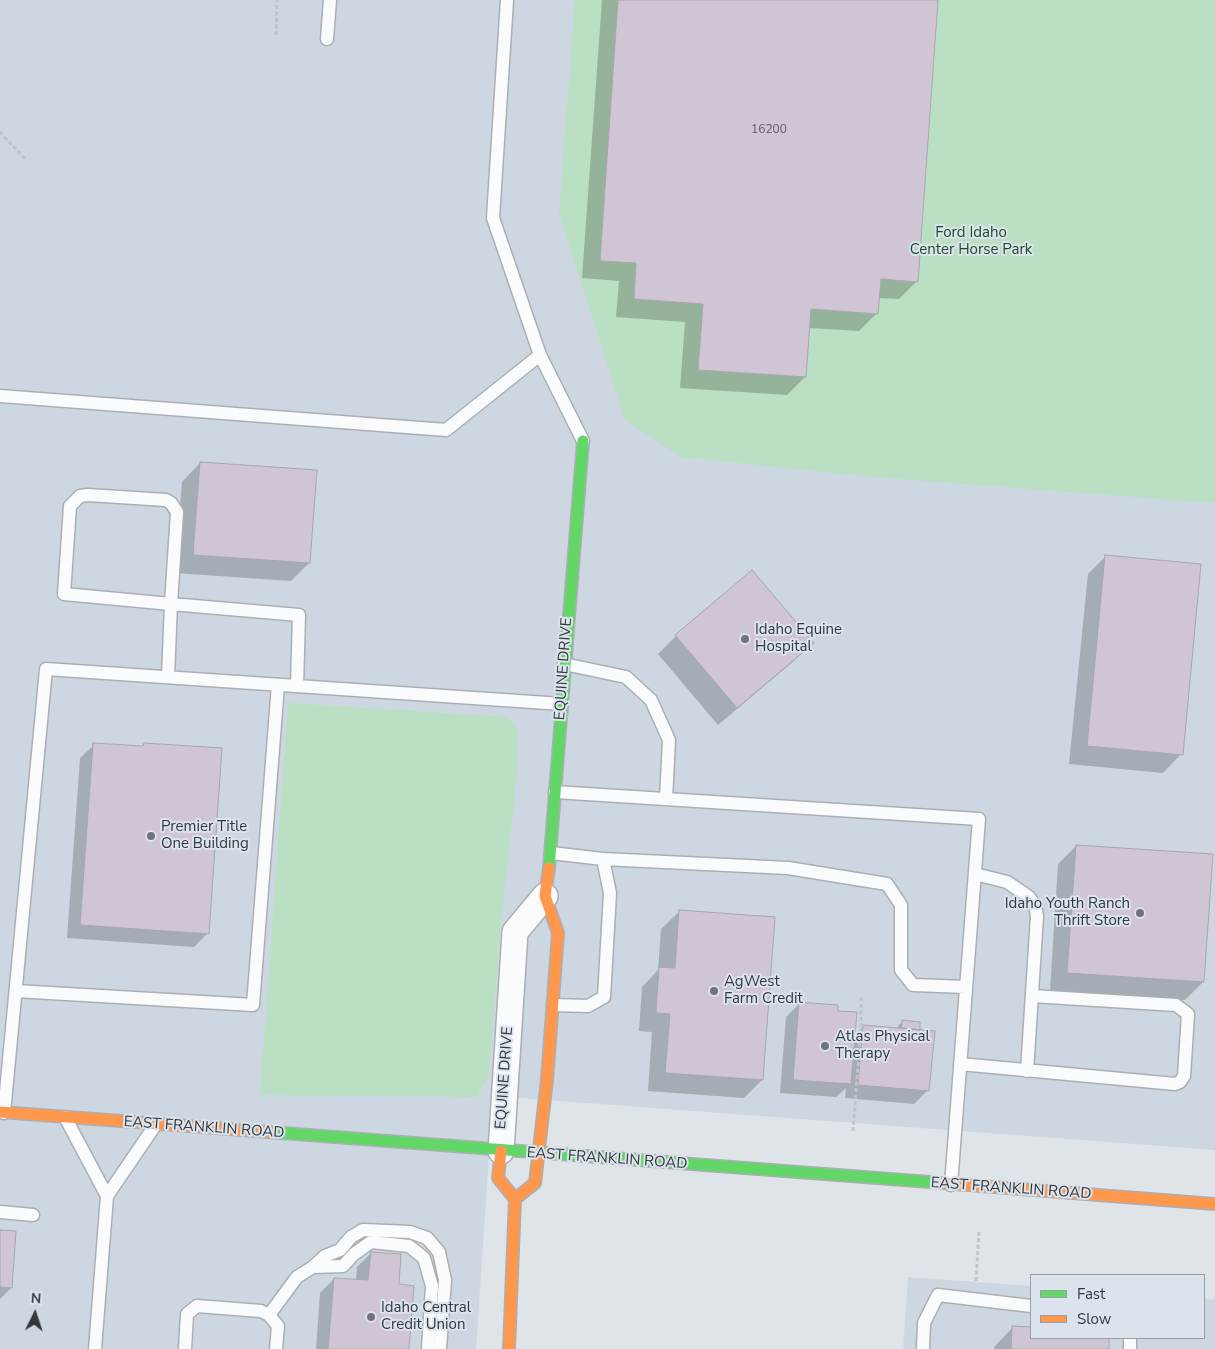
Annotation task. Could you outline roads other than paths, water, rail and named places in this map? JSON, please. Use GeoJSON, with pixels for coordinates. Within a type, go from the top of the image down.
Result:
{"type":"FeatureCollection","features":[{"type":"Feature","properties":{"kind":"main road","name":"EQUINE DRIVE"},"geometry":{"type":"LineString","coordinates":[[515,1199],[535,1183],[547,1080],[558,933],[545,896],[551,853],[564,664],[583,441]]}},
{"type":"Feature","properties":{"kind":"main road","name":"EAST FRANKLIN ROAD"},"geometry":{"type":"LineString","coordinates":[[2,1112],[1215,1204]]}},
{"type":"Feature","properties":{"kind":"main road"},"geometry":{"type":"LineString","coordinates":[[501,1151],[498,1178],[515,1199],[509,1349]]}},
{"type":"Feature","properties":{"kind":"street","name":"EQUINE DRIVE"},"geometry":{"type":"LineString","coordinates":[[501,1151],[515,932],[545,896]]}},
{"type":"Feature","properties":{"kind":"lane"},"geometry":{"type":"LineString","coordinates":[[327,39],[330,0]]}},
{"type":"Feature","properties":{"kind":"lane"},"geometry":{"type":"LineString","coordinates":[[507,0],[493,218],[540,355],[583,441]]}},
{"type":"Feature","properties":{"kind":"lane"},"geometry":{"type":"LineString","coordinates":[[0,396],[446,430],[540,355]]}},
{"type":"Feature","properties":{"kind":"lane"},"geometry":{"type":"LineString","coordinates":[[168,678],[171,604],[177,512],[175,507],[166,500],[80,496],[70,506],[64,594],[171,604],[299,615],[297,686]]}},
{"type":"Feature","properties":{"kind":"lane"},"geometry":{"type":"LineString","coordinates":[[564,664],[626,677],[651,700],[669,740],[666,799]]}},
{"type":"Feature","properties":{"kind":"lane"},"geometry":{"type":"LineString","coordinates":[[2,1112],[16,991],[46,669],[562,704]]}},
{"type":"Feature","properties":{"kind":"lane"},"geometry":{"type":"LineString","coordinates":[[16,991],[253,1005],[278,685]]}},
{"type":"Feature","properties":{"kind":"lane"},"geometry":{"type":"LineString","coordinates":[[555,792],[979,819],[951,1185]]}},
{"type":"Feature","properties":{"kind":"lane"},"geometry":{"type":"LineString","coordinates":[[551,853],[602,859],[788,868],[887,884],[901,905],[901,970],[913,985],[966,988]]}},
{"type":"Feature","properties":{"kind":"lane"},"geometry":{"type":"LineString","coordinates":[[552,1005],[588,1006],[604,997],[610,893],[602,859]]}},
{"type":"Feature","properties":{"kind":"lane"},"geometry":{"type":"LineString","coordinates":[[975,874],[1007,882],[1029,897],[1035,905],[1037,916],[1027,1071]]}},
{"type":"Feature","properties":{"kind":"lane"},"geometry":{"type":"LineString","coordinates":[[960,1064],[1175,1084],[1180,1082],[1184,1076],[1188,1014],[1176,1005],[1032,996]]}},
{"type":"Feature","properties":{"kind":"lane"},"geometry":{"type":"LineString","coordinates":[[65,1117],[107,1196]]}},
{"type":"Feature","properties":{"kind":"lane"},"geometry":{"type":"LineString","coordinates":[[95,1349],[107,1196],[156,1124]]}},
{"type":"Feature","properties":{"kind":"lane"},"geometry":{"type":"LineString","coordinates":[[0,1212],[34,1215]]}},
{"type":"Feature","properties":{"kind":"lane"},"geometry":{"type":"LineString","coordinates":[[269,1315],[297,1277],[313,1267],[325,1256],[340,1250],[351,1237],[363,1230],[410,1232],[427,1238],[439,1252],[445,1280],[440,1349]]}},
{"type":"Feature","properties":{"kind":"lane"},"geometry":{"type":"LineString","coordinates":[[313,1267],[343,1266],[354,1254],[370,1242],[409,1246],[424,1258],[432,1286],[428,1349]]}},
{"type":"Feature","properties":{"kind":"lane"},"geometry":{"type":"LineString","coordinates":[[923,1349],[924,1323],[938,1295],[1030,1306]]}},
{"type":"Feature","properties":{"kind":"lane"},"geometry":{"type":"LineString","coordinates":[[185,1349],[187,1314],[197,1306],[261,1311],[269,1315],[278,1326],[276,1349]]}},
{"type":"Feature","properties":{"kind":"place","name":"Idaho Equine Hospital"},"geometry":{"type":"Point","coordinates":[745,639]}},
{"type":"Feature","properties":{"kind":"place","name":"Premier Title One Building"},"geometry":{"type":"Point","coordinates":[151,836]}},
{"type":"Feature","properties":{"kind":"place","name":"Idaho Youth Ranch Thrift Store"},"geometry":{"type":"Point","coordinates":[1140,913]}},
{"type":"Feature","properties":{"kind":"place","name":"AgWest Farm Credit"},"geometry":{"type":"Point","coordinates":[714,991]}},
{"type":"Feature","properties":{"kind":"place","name":"Atlas Physical Therapy"},"geometry":{"type":"Point","coordinates":[825,1046]}},
{"type":"Feature","properties":{"kind":"place","name":"Idaho Central Credit Union"},"geometry":{"type":"Point","coordinates":[371,1317]}},
{"type":"Feature","properties":{"kind":"park label","name":"Ford Idaho Center Horse Park"},"geometry":{"type":"Point","coordinates":[971,242]}}]}
